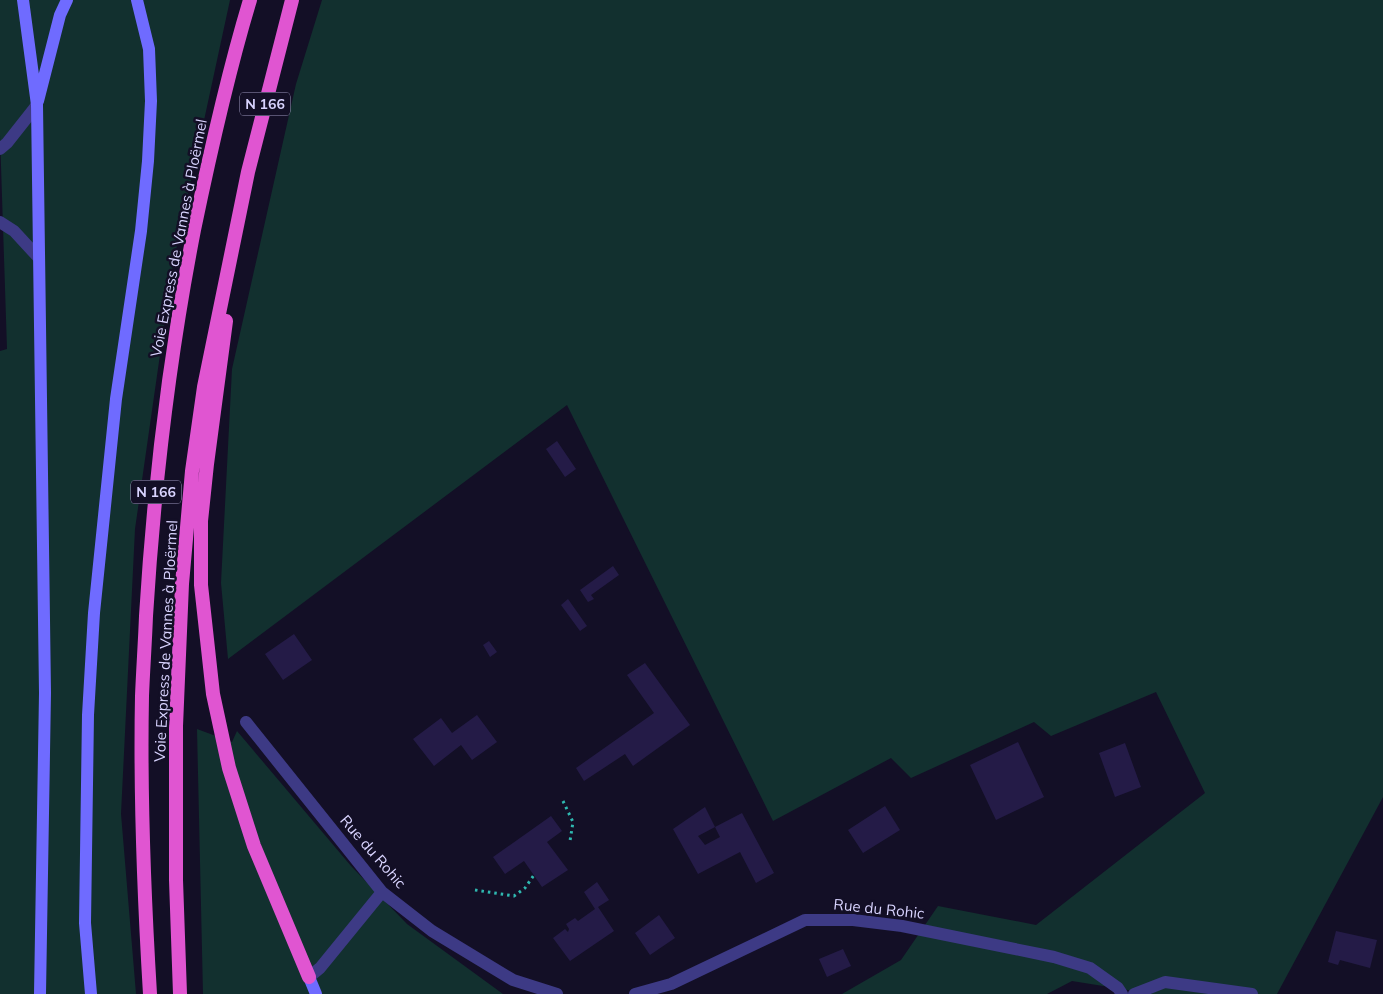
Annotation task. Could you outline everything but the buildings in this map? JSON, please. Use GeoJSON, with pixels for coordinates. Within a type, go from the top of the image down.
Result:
{"type":"FeatureCollection","features":[{"type":"Feature","properties":{"kind":"highway","name":"Voie Express de Vannes à Ploërmel"},"geometry":{"type":"LineString","coordinates":[[150,994],[145,920],[142,816],[142,696],[157,473],[170,370],[194,231],[211,146],[250,0]]}},
{"type":"Feature","properties":{"kind":"highway","name":"Voie Express de Vannes à Ploërmel"},"geometry":{"type":"LineString","coordinates":[[180,994],[176,880],[176,726],[182,584],[192,471],[204,387],[248,172],[292,0]]}},
{"type":"Feature","properties":{"kind":"highway"},"geometry":{"type":"LineString","coordinates":[[248,172],[206,464],[201,521],[201,586],[213,694],[229,768],[254,846],[309,977]]}},
{"type":"Feature","properties":{"kind":"main road"},"geometry":{"type":"LineString","coordinates":[[23,0],[36,106],[45,693],[40,994]]}},
{"type":"Feature","properties":{"kind":"main road"},"geometry":{"type":"LineString","coordinates":[[36,106],[60,15],[67,0]]}},
{"type":"Feature","properties":{"kind":"main road"},"geometry":{"type":"LineString","coordinates":[[91,994],[85,923],[88,715],[94,614],[116,399],[142,221],[152,101],[149,49],[137,0]]}},
{"type":"Feature","properties":{"kind":"main road"},"geometry":{"type":"LineString","coordinates":[[309,977],[316,994]]}},
{"type":"Feature","properties":{"kind":"street"},"geometry":{"type":"LineString","coordinates":[[0,149],[7,143],[36,106]]}},
{"type":"Feature","properties":{"kind":"street"},"geometry":{"type":"LineString","coordinates":[[0,222],[14,231],[38,257]]}},
{"type":"Feature","properties":{"kind":"street","name":"Rue du Rohic"},"geometry":{"type":"LineString","coordinates":[[246,722],[382,892],[432,931],[513,980],[557,994]]}},
{"type":"Feature","properties":{"kind":"street"},"geometry":{"type":"LineString","coordinates":[[309,977],[320,968],[382,892]]}},
{"type":"Feature","properties":{"kind":"street","name":"Rue du Rohic"},"geometry":{"type":"LineString","coordinates":[[635,994],[670,984],[806,920],[852,920],[902,926],[1054,957],[1090,968],[1118,988],[1122,994]]}},
{"type":"Feature","properties":{"kind":"street"},"geometry":{"type":"LineString","coordinates":[[1134,994],[1165,982],[1252,994]]}},
{"type":"Feature","properties":{"kind":"path"},"geometry":{"type":"LineString","coordinates":[[564,801],[573,822],[570,841]]}},
{"type":"Feature","properties":{"kind":"path"},"geometry":{"type":"LineString","coordinates":[[475,890],[514,896],[525,888],[534,875]]}},
{"type":"Feature","properties":{"kind":"green space"},"geometry":{"type":"Polygon","coordinates":[[[0,0],[230,0],[173,264],[135,529],[121,814],[136,994],[0,994],[0,351],[7,349],[0,135],[0,0]]]}},
{"type":"Feature","properties":{"kind":"green space"},"geometry":{"type":"Polygon","coordinates":[[[322,0],[1383,0],[1383,797],[1277,994],[1153,994],[1072,981],[1047,994],[842,994],[901,960],[938,906],[1036,925],[1205,793],[1156,692],[1051,736],[1034,722],[911,778],[891,758],[773,821],[567,405],[228,659],[221,583],[232,369],[296,84],[322,0]]]}},
{"type":"Feature","properties":{"kind":"green space"},"geometry":{"type":"Polygon","coordinates":[[[197,729],[232,742],[237,731],[351,866],[407,924],[503,994],[203,994],[197,729]]]}}]}
